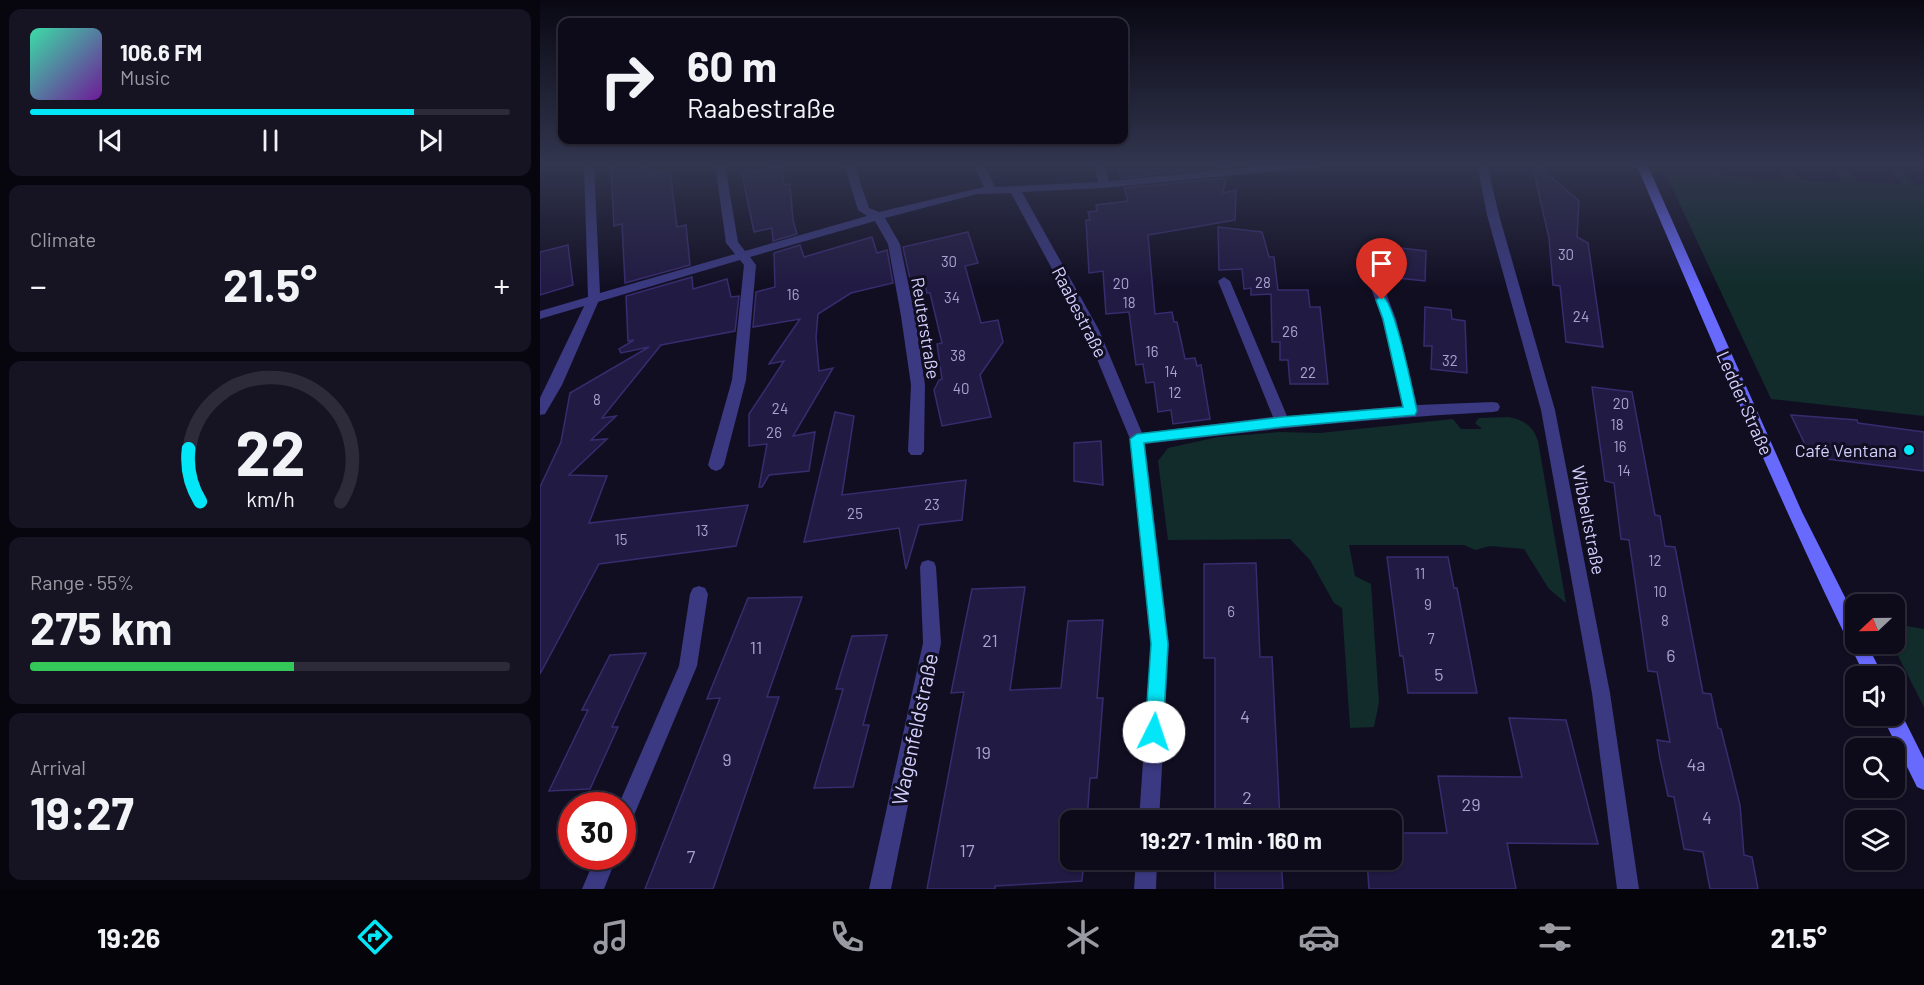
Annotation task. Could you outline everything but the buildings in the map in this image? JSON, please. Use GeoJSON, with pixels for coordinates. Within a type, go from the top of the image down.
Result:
{"type":"FeatureCollection","features":[{"type":"Feature","properties":{"kind":"main road","name":"Ledder Straße"},"geometry":{"type":"LineString","coordinates":[[1659,205],[1790,502],[1845,616]]}},
{"type":"Feature","properties":{"kind":"main road"},"geometry":{"type":"LineString","coordinates":[[1898,726],[1924,780]]}},
{"type":"Feature","properties":{"kind":"street"},"geometry":{"type":"LineString","coordinates":[[540,410],[555,385],[594,298],[591,205]]}},
{"type":"Feature","properties":{"kind":"street"},"geometry":{"type":"LineString","coordinates":[[716,465],[739,380],[750,265],[732,243],[726,205]]}},
{"type":"Feature","properties":{"kind":"street","name":"Reuterstraße"},"geometry":{"type":"LineString","coordinates":[[863,205],[864,210],[878,216],[894,244],[918,385],[916,451]]}},
{"type":"Feature","properties":{"kind":"street"},"geometry":{"type":"LineString","coordinates":[[540,315],[920,205]]}},
{"type":"Feature","properties":{"kind":"street","name":"Raabestraße"},"geometry":{"type":"LineString","coordinates":[[1024,205],[1092,330],[1137,439],[1160,644],[1150,810]]}},
{"type":"Feature","properties":{"kind":"street","name":"Wibbeltstraße"},"geometry":{"type":"LineString","coordinates":[[1491,205],[1548,410],[1601,693],[1628,889]]}},
{"type":"Feature","properties":{"kind":"street"},"geometry":{"type":"LineString","coordinates":[[1368,262],[1389,319],[1411,411]]}},
{"type":"Feature","properties":{"kind":"street"},"geometry":{"type":"LineString","coordinates":[[1224,281],[1282,422]]}},
{"type":"Feature","properties":{"kind":"street"},"geometry":{"type":"LineString","coordinates":[[1137,439],[1282,422],[1492,407]]}},
{"type":"Feature","properties":{"kind":"street","name":"Wagenfeldstraße"},"geometry":{"type":"LineString","coordinates":[[880,889],[932,644],[928,567]]}},
{"type":"Feature","properties":{"kind":"street"},"geometry":{"type":"LineString","coordinates":[[634,792],[688,666],[699,594]]}},
{"type":"Feature","properties":{"kind":"street"},"geometry":{"type":"LineString","coordinates":[[593,889],[601,870]]}},
{"type":"Feature","properties":{"kind":"street"},"geometry":{"type":"LineString","coordinates":[[1145,889],[1146,870]]}},
{"type":"Feature","properties":{"kind":"green space"},"geometry":{"type":"Polygon","coordinates":[[[1680,205],[1924,205],[1924,416],[1771,399],[1680,205]]]}},
{"type":"Feature","properties":{"kind":"green space"},"geometry":{"type":"Polygon","coordinates":[[[1509,417],[1527,424],[1538,441],[1566,603],[1549,589],[1524,549],[1490,546],[1475,550],[1464,545],[1349,545],[1355,576],[1371,584],[1379,702],[1374,727],[1350,728],[1342,608],[1334,603],[1310,560],[1290,539],[1168,540],[1158,461],[1168,448],[1218,437],[1280,432],[1320,433],[1453,419],[1461,429],[1482,429],[1475,423],[1479,418],[1509,417]]]}},
{"type":"Feature","properties":{"kind":"green space"},"geometry":{"type":"Polygon","coordinates":[[[1905,626],[1924,629],[1924,707],[1905,666],[1897,654],[1905,654],[1905,626]]]}},
{"type":"Feature","properties":{"kind":"place","name":"Café Ventana"},"geometry":{"type":"Point","coordinates":[1909,450]}},
{"type":"Feature","properties":{"kind":"route"},"geometry":{"type":"LineString","coordinates":[[1154,732],[1160,644],[1137,439],[1282,422],[1411,411],[1389,319],[1382,300]]}}]}
